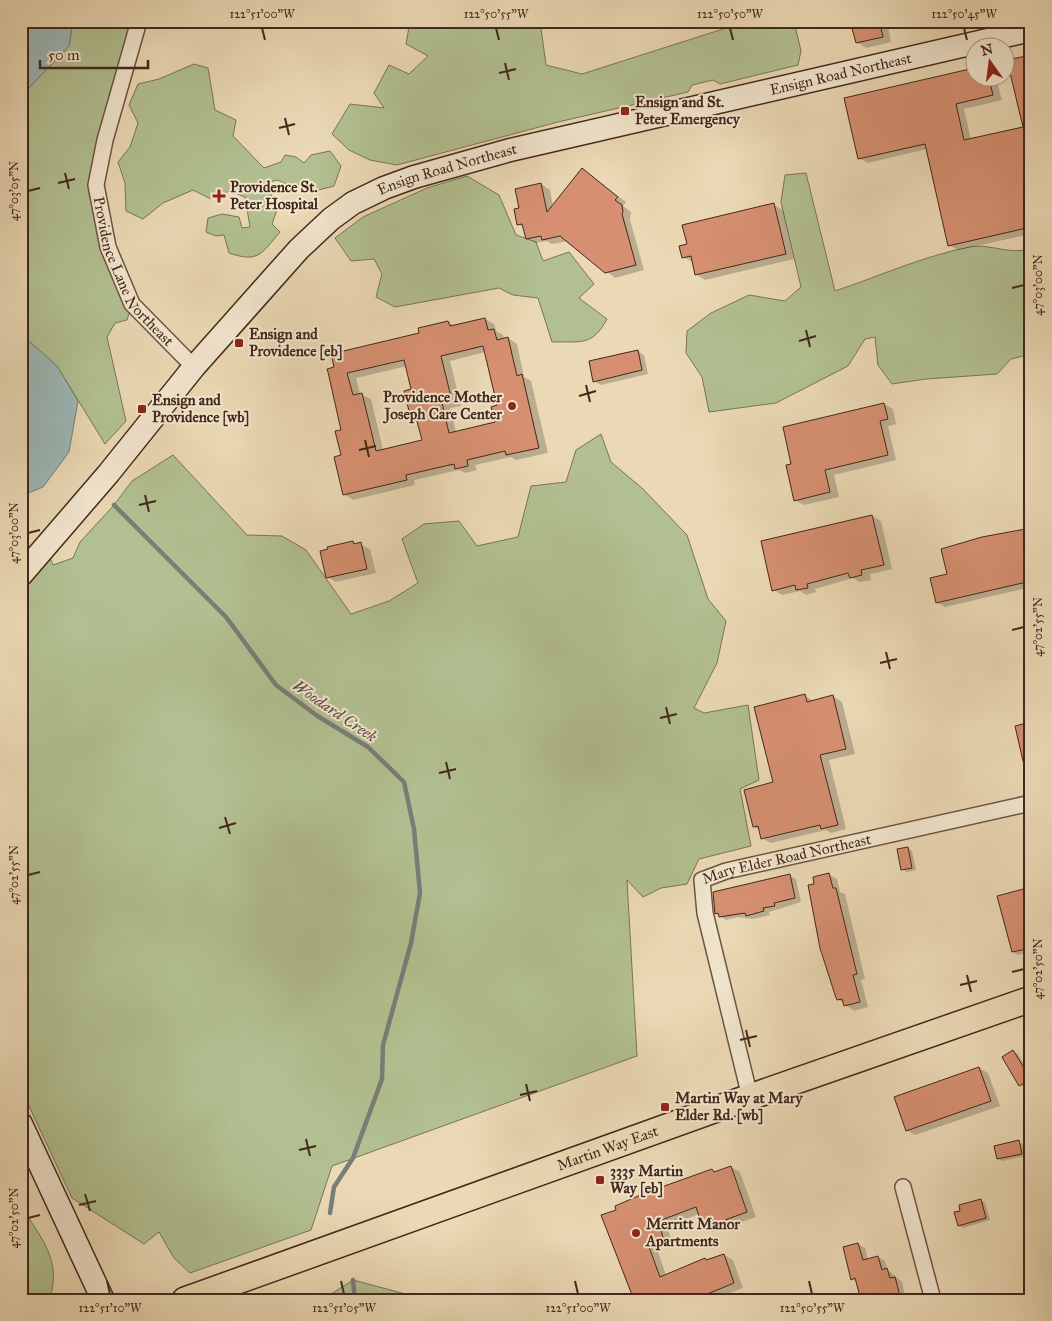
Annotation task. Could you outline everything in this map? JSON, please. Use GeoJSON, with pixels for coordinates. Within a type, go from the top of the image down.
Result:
{"type":"FeatureCollection","features":[{"type":"Feature","properties":{"kind":"main road","name":"Martin Way East"},"geometry":{"type":"LineString","coordinates":[[186,1300],[750,1097],[1031,999]]}},
{"type":"Feature","properties":{"kind":"street","name":"Providence Lane Northeast"},"geometry":{"type":"LineString","coordinates":[[139,21],[105,140],[96,185],[108,247],[132,304],[194,367]]}},
{"type":"Feature","properties":{"kind":"street","name":"Ensign Road Northeast"},"geometry":{"type":"LineString","coordinates":[[21,575],[108,474],[194,367],[299,249],[346,208],[384,188],[414,177],[510,150],[1031,30]]}},
{"type":"Feature","properties":{"kind":"street","name":"Mary Elder Road Northeast"},"geometry":{"type":"LineString","coordinates":[[750,1097],[705,913],[702,880],[726,871],[1031,803]]}},
{"type":"Feature","properties":{"kind":"street"},"geometry":{"type":"LineString","coordinates":[[21,1124],[104,1300]]}},
{"type":"Feature","properties":{"kind":"street"},"geometry":{"type":"LineString","coordinates":[[903,1187],[933,1300]]}},
{"type":"Feature","properties":{"kind":"green space"},"geometry":{"type":"Polygon","coordinates":[[[73,21],[139,21],[96,185],[132,304],[127,320],[115,323],[107,337],[126,421],[105,444],[57,366],[21,334],[21,96],[69,46],[73,21]]]}},
{"type":"Feature","properties":{"kind":"green space"},"geometry":{"type":"Polygon","coordinates":[[[410,21],[540,21],[546,65],[582,74],[748,21],[786,21],[795,26],[801,51],[798,65],[720,84],[713,80],[692,85],[688,92],[558,122],[397,165],[370,160],[349,150],[332,134],[350,104],[384,108],[374,93],[389,65],[409,74],[428,56],[406,44],[410,21]]]}},
{"type":"Feature","properties":{"kind":"green space"},"geometry":{"type":"Polygon","coordinates":[[[194,64],[208,68],[215,110],[236,120],[233,136],[264,168],[281,162],[285,155],[296,157],[304,163],[311,155],[330,151],[341,166],[334,186],[315,191],[306,179],[294,188],[278,180],[269,182],[265,188],[279,204],[272,224],[280,232],[259,255],[253,257],[229,253],[224,235],[216,236],[206,232],[208,218],[222,214],[239,217],[242,228],[250,227],[245,197],[230,191],[211,199],[193,190],[163,203],[143,219],[126,211],[125,183],[118,162],[130,147],[138,123],[129,105],[138,84],[159,79],[194,64]]]}},
{"type":"Feature","properties":{"kind":"green space"},"geometry":{"type":"Polygon","coordinates":[[[806,173],[835,291],[918,261],[970,247],[978,246],[1016,251],[1031,248],[1031,354],[1011,359],[997,374],[926,379],[892,384],[878,365],[875,337],[865,339],[848,366],[776,403],[709,412],[702,377],[686,353],[687,331],[711,313],[749,295],[785,301],[801,287],[781,202],[785,175],[806,173]]]}},
{"type":"Feature","properties":{"kind":"green space"},"geometry":{"type":"Polygon","coordinates":[[[467,176],[499,195],[516,235],[536,242],[543,261],[569,252],[594,284],[579,298],[607,319],[602,328],[591,338],[578,342],[552,342],[538,298],[513,295],[499,288],[395,307],[376,297],[382,274],[374,259],[351,261],[335,238],[363,217],[427,188],[467,176]]]}},
{"type":"Feature","properties":{"kind":"green space"},"geometry":{"type":"Polygon","coordinates":[[[601,434],[611,462],[643,489],[687,535],[708,599],[726,621],[717,663],[694,708],[704,713],[748,705],[759,780],[740,789],[751,846],[699,859],[687,884],[661,888],[643,897],[627,880],[637,1056],[332,1166],[311,1230],[190,1273],[174,1258],[159,1232],[144,1244],[72,1198],[21,1089],[21,584],[47,551],[53,565],[73,558],[80,542],[114,505],[132,481],[173,455],[247,535],[282,536],[306,550],[351,614],[389,601],[418,583],[402,539],[424,524],[459,521],[477,546],[518,537],[531,486],[566,482],[576,450],[601,434]]]}},
{"type":"Feature","properties":{"kind":"green space"},"geometry":{"type":"Polygon","coordinates":[[[21,1206],[48,1250],[52,1262],[53,1286],[49,1300],[21,1300],[21,1206]]]}},
{"type":"Feature","properties":{"kind":"green space"},"geometry":{"type":"Polygon","coordinates":[[[353,1280],[428,1300],[322,1300],[353,1280]]]}},
{"type":"Feature","properties":{"kind":"water"},"geometry":{"type":"Polygon","coordinates":[[[21,21],[73,21],[69,46],[21,96],[21,21]]]}},
{"type":"Feature","properties":{"kind":"water"},"geometry":{"type":"Polygon","coordinates":[[[21,334],[57,366],[78,401],[69,452],[43,487],[21,496],[21,334]]]}},
{"type":"Feature","properties":{"kind":"building"},"geometry":{"type":"Polygon","coordinates":[[[850,21],[879,21],[883,37],[856,43],[850,21]]]}},
{"type":"Feature","properties":{"kind":"building"},"geometry":{"type":"Polygon","coordinates":[[[1031,55],[1031,227],[948,246],[925,144],[858,159],[844,98],[964,70],[964,88],[991,88],[993,95],[956,104],[964,140],[1023,127],[1014,88],[1014,59],[1031,55]]]}},
{"type":"Feature","properties":{"kind":"building"},"geometry":{"type":"Polygon","coordinates":[[[582,168],[618,197],[615,200],[622,205],[622,214],[636,265],[605,273],[560,236],[542,240],[541,236],[526,239],[522,224],[517,225],[514,209],[519,208],[515,189],[541,183],[547,212],[582,168]]]}},
{"type":"Feature","properties":{"kind":"building"},"geometry":{"type":"Polygon","coordinates":[[[774,203],[786,254],[695,275],[691,256],[682,258],[679,246],[687,244],[682,225],[774,203]]]}},
{"type":"Feature","properties":{"kind":"building","name":"Providence Mother Joseph Care Center"},"geometry":{"type":"Polygon","coordinates":[[[485,318],[488,330],[494,329],[497,340],[508,337],[517,376],[522,374],[539,448],[506,455],[505,451],[467,460],[468,466],[455,469],[454,464],[406,475],[407,480],[343,495],[334,457],[341,455],[335,431],[341,430],[327,369],[334,367],[331,354],[419,333],[418,328],[448,321],[450,326],[485,318]],[[483,346],[441,356],[452,401],[442,403],[449,433],[495,422],[491,407],[497,405],[483,346]],[[404,360],[347,373],[353,395],[362,393],[376,451],[422,440],[415,414],[410,415],[404,391],[411,389],[404,360]]]}},
{"type":"Feature","properties":{"kind":"building"},"geometry":{"type":"Polygon","coordinates":[[[638,350],[642,370],[593,382],[589,361],[638,350]]]}},
{"type":"Feature","properties":{"kind":"building"},"geometry":{"type":"Polygon","coordinates":[[[884,403],[888,419],[880,421],[888,455],[825,470],[830,492],[794,501],[786,465],[791,464],[783,427],[884,403]]]}},
{"type":"Feature","properties":{"kind":"building"},"geometry":{"type":"Polygon","coordinates":[[[872,515],[884,565],[861,570],[862,575],[850,578],[848,573],[807,584],[808,588],[796,590],[795,585],[772,591],[761,541],[872,515]]]}},
{"type":"Feature","properties":{"kind":"building"},"geometry":{"type":"Polygon","coordinates":[[[1031,528],[1031,581],[936,603],[930,578],[947,574],[941,549],[982,537],[1031,528]]]}},
{"type":"Feature","properties":{"kind":"building"},"geometry":{"type":"Polygon","coordinates":[[[353,541],[354,544],[361,542],[367,569],[326,578],[320,551],[328,549],[327,547],[353,541]]]}},
{"type":"Feature","properties":{"kind":"building"},"geometry":{"type":"Polygon","coordinates":[[[805,694],[807,702],[833,695],[846,749],[820,755],[838,825],[821,829],[820,825],[761,839],[758,826],[753,827],[744,790],[773,782],[754,707],[805,694]]]}},
{"type":"Feature","properties":{"kind":"building"},"geometry":{"type":"Polygon","coordinates":[[[1031,722],[1031,774],[1026,774],[1015,726],[1031,722]]]}},
{"type":"Feature","properties":{"kind":"building"},"geometry":{"type":"Polygon","coordinates":[[[908,847],[912,868],[901,870],[897,849],[908,847]]]}},
{"type":"Feature","properties":{"kind":"building"},"geometry":{"type":"Polygon","coordinates":[[[829,873],[833,888],[836,888],[857,974],[853,975],[860,1002],[844,1006],[842,999],[837,1000],[820,948],[808,885],[814,884],[813,877],[829,873]]]}},
{"type":"Feature","properties":{"kind":"building"},"geometry":{"type":"Polygon","coordinates":[[[790,874],[795,898],[774,903],[775,906],[763,908],[764,911],[746,916],[745,913],[719,917],[718,913],[715,914],[713,892],[790,874]]]}},
{"type":"Feature","properties":{"kind":"building"},"geometry":{"type":"Polygon","coordinates":[[[1031,887],[1031,948],[1012,952],[997,896],[1031,887]]]}},
{"type":"Feature","properties":{"kind":"building"},"geometry":{"type":"Polygon","coordinates":[[[1013,1050],[1031,1079],[1019,1086],[1002,1057],[1013,1050]]]}},
{"type":"Feature","properties":{"kind":"building"},"geometry":{"type":"Polygon","coordinates":[[[979,1067],[991,1101],[906,1131],[894,1097],[979,1067]]]}},
{"type":"Feature","properties":{"kind":"building"},"geometry":{"type":"Polygon","coordinates":[[[1019,1140],[1022,1154],[997,1159],[994,1146],[1019,1140]]]}},
{"type":"Feature","properties":{"kind":"building","name":"Merritt Manor Apartments"},"geometry":{"type":"Polygon","coordinates":[[[731,1166],[747,1212],[703,1228],[696,1207],[659,1221],[663,1238],[648,1244],[660,1277],[705,1258],[706,1260],[724,1254],[734,1283],[693,1300],[634,1300],[601,1215],[616,1210],[615,1206],[645,1193],[712,1169],[714,1172],[731,1166]]]}},
{"type":"Feature","properties":{"kind":"building"},"geometry":{"type":"Polygon","coordinates":[[[981,1199],[986,1218],[958,1226],[954,1212],[960,1211],[959,1205],[981,1199]]]}},
{"type":"Feature","properties":{"kind":"building"},"geometry":{"type":"Polygon","coordinates":[[[858,1243],[863,1260],[878,1256],[882,1270],[887,1268],[890,1278],[895,1277],[901,1300],[861,1300],[855,1278],[851,1280],[843,1247],[858,1243]]]}},
{"type":"Feature","properties":{"kind":"waterway","name":"Woodard Creek"},"geometry":{"type":"LineString","coordinates":[[114,505],[226,617],[276,685],[316,715],[368,747],[404,782],[414,829],[420,893],[411,943],[383,1045],[382,1079],[353,1158],[334,1187],[330,1213]]}},
{"type":"Feature","properties":{"kind":"waterway","name":"Woodard Creek"},"geometry":{"type":"LineString","coordinates":[[353,1280],[355,1300]]}},
{"type":"Feature","properties":{"kind":"place","name":"Ensign and St. Peter Emergency"},"geometry":{"type":"Point","coordinates":[625,111]}},
{"type":"Feature","properties":{"kind":"place","name":"Providence St. Peter Hospital"},"geometry":{"type":"Point","coordinates":[219,196]}},
{"type":"Feature","properties":{"kind":"place","name":"Ensign and Providence [eb]"},"geometry":{"type":"Point","coordinates":[239,343]}},
{"type":"Feature","properties":{"kind":"place","name":"Providence Mother Joseph Care Center"},"geometry":{"type":"Point","coordinates":[512,406]}},
{"type":"Feature","properties":{"kind":"place","name":"Ensign and Providence [wb]"},"geometry":{"type":"Point","coordinates":[142,409]}},
{"type":"Feature","properties":{"kind":"place","name":"Martin Way at Mary Elder Rd. [wb]"},"geometry":{"type":"Point","coordinates":[665,1107]}},
{"type":"Feature","properties":{"kind":"place","name":"3335 Martin Way [eb]"},"geometry":{"type":"Point","coordinates":[600,1180]}},
{"type":"Feature","properties":{"kind":"place","name":"Merritt Manor Apartments"},"geometry":{"type":"Point","coordinates":[636,1233]}}]}
